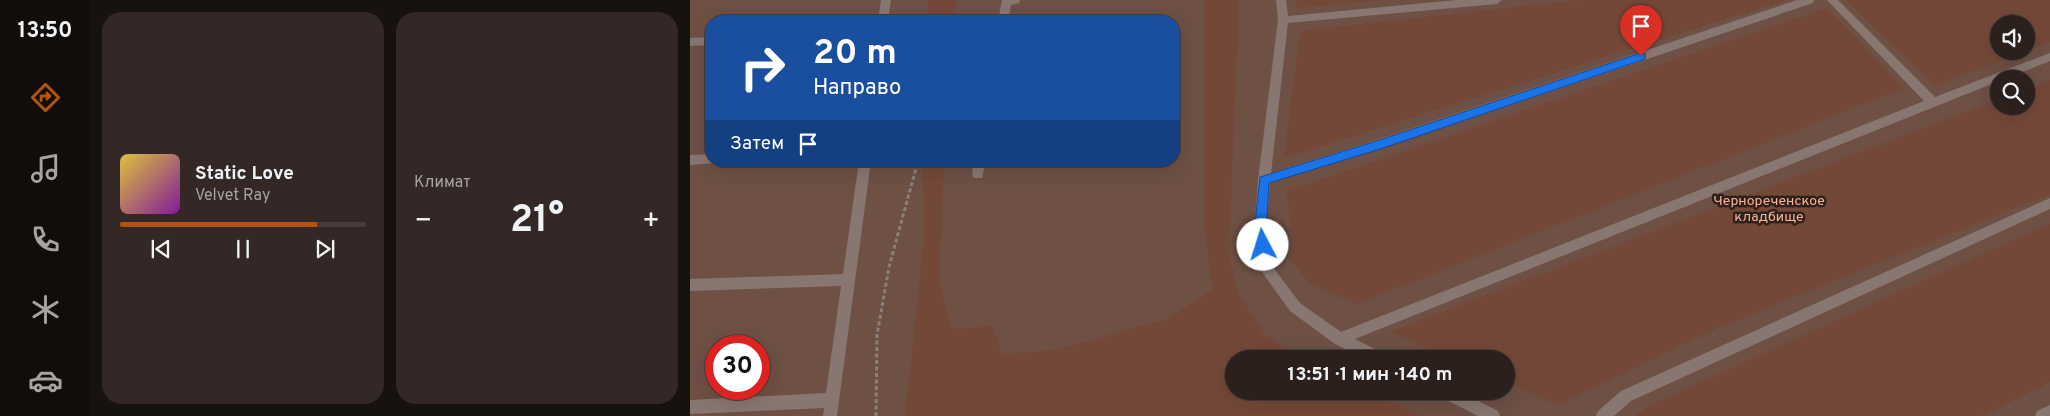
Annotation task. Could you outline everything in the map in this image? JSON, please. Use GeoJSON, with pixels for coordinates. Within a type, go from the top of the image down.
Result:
{"type":"FeatureCollection","features":[{"type":"Feature","properties":{"kind":"street"},"geometry":{"type":"LineString","coordinates":[[884,15],[886,0]]}},
{"type":"Feature","properties":{"kind":"street"},"geometry":{"type":"LineString","coordinates":[[1004,15],[1006,2],[1015,0]]}},
{"type":"Feature","properties":{"kind":"street"},"geometry":{"type":"LineString","coordinates":[[1281,0],[1283,20],[1264,180],[1260,232],[1269,272],[1294,307],[1340,338],[1363,350]]}},
{"type":"Feature","properties":{"kind":"street"},"geometry":{"type":"LineString","coordinates":[[1283,20],[1497,0]]}},
{"type":"Feature","properties":{"kind":"street"},"geometry":{"type":"LineString","coordinates":[[1264,180],[1380,144],[1809,0]]}},
{"type":"Feature","properties":{"kind":"street"},"geometry":{"type":"LineString","coordinates":[[1832,0],[1933,102]]}},
{"type":"Feature","properties":{"kind":"street"},"geometry":{"type":"LineString","coordinates":[[690,42],[705,41]]}},
{"type":"Feature","properties":{"kind":"street"},"geometry":{"type":"LineString","coordinates":[[1340,338],[2050,57]]}},
{"type":"Feature","properties":{"kind":"street"},"geometry":{"type":"LineString","coordinates":[[690,160],[705,159]]}},
{"type":"Feature","properties":{"kind":"street"},"geometry":{"type":"LineString","coordinates":[[830,416],[864,167]]}},
{"type":"Feature","properties":{"kind":"street"},"geometry":{"type":"LineString","coordinates":[[1603,416],[1626,396],[2050,204]]}},
{"type":"Feature","properties":{"kind":"street"},"geometry":{"type":"LineString","coordinates":[[690,285],[849,280]]}},
{"type":"Feature","properties":{"kind":"street"},"geometry":{"type":"LineString","coordinates":[[690,407],[833,400]]}},
{"type":"Feature","properties":{"kind":"street"},"geometry":{"type":"LineString","coordinates":[[1462,400],[1493,416]]}},
{"type":"Feature","properties":{"kind":"street"},"geometry":{"type":"LineString","coordinates":[[2042,416],[2050,412]]}},
{"type":"Feature","properties":{"kind":"path"},"geometry":{"type":"LineString","coordinates":[[876,416],[877,335],[889,267],[916,167]]}},
{"type":"Feature","properties":{"kind":"green space","name":"Чернореченское кладбище"},"geometry":{"type":"Polygon","coordinates":[[[690,0],[2050,0],[2050,416],[690,416],[690,0]]]}},
{"type":"Feature","properties":{"kind":"green space"},"geometry":{"type":"Polygon","coordinates":[[[929,0],[957,0],[953,15],[926,15],[929,0]]]}},
{"type":"Feature","properties":{"kind":"green space"},"geometry":{"type":"Polygon","coordinates":[[[1204,0],[1239,0],[1229,252],[1237,292],[1266,336],[1293,350],[1225,350],[1225,400],[1388,400],[1418,416],[905,416],[924,239],[923,167],[944,167],[939,280],[952,329],[992,326],[1002,354],[1055,350],[1166,319],[1213,289],[1204,228],[1204,0]]]}},
{"type":"Feature","properties":{"kind":"green space"},"geometry":{"type":"Polygon","coordinates":[[[1295,0],[1382,0],[1296,8],[1295,0]]]}},
{"type":"Feature","properties":{"kind":"green space"},"geometry":{"type":"Polygon","coordinates":[[[1578,0],[1786,0],[1284,158],[1300,31],[1578,0]]]}},
{"type":"Feature","properties":{"kind":"green space"},"geometry":{"type":"Polygon","coordinates":[[[1845,0],[2050,0],[2050,42],[2035,48],[2035,15],[1990,15],[1990,60],[2003,60],[1935,86],[1845,0]]]}},
{"type":"Feature","properties":{"kind":"green space"},"geometry":{"type":"Polygon","coordinates":[[[1827,8],[1904,88],[1357,304],[1308,283],[1291,259],[1293,242],[1286,191],[1827,8]]]}},
{"type":"Feature","properties":{"kind":"green space"},"geometry":{"type":"Polygon","coordinates":[[[2050,79],[2050,194],[1718,328],[1558,405],[1515,387],[1515,350],[1431,350],[1390,332],[1990,102],[1990,115],[2035,115],[2035,85],[2050,79]]]}},
{"type":"Feature","properties":{"kind":"green space"},"geometry":{"type":"Polygon","coordinates":[[[2050,223],[2050,382],[1983,416],[1635,416],[1648,406],[2050,223]]]}},
{"type":"Feature","properties":{"kind":"route"},"geometry":{"type":"LineString","coordinates":[[1263,245],[1260,232],[1264,180],[1380,144],[1641,56]]}}]}
